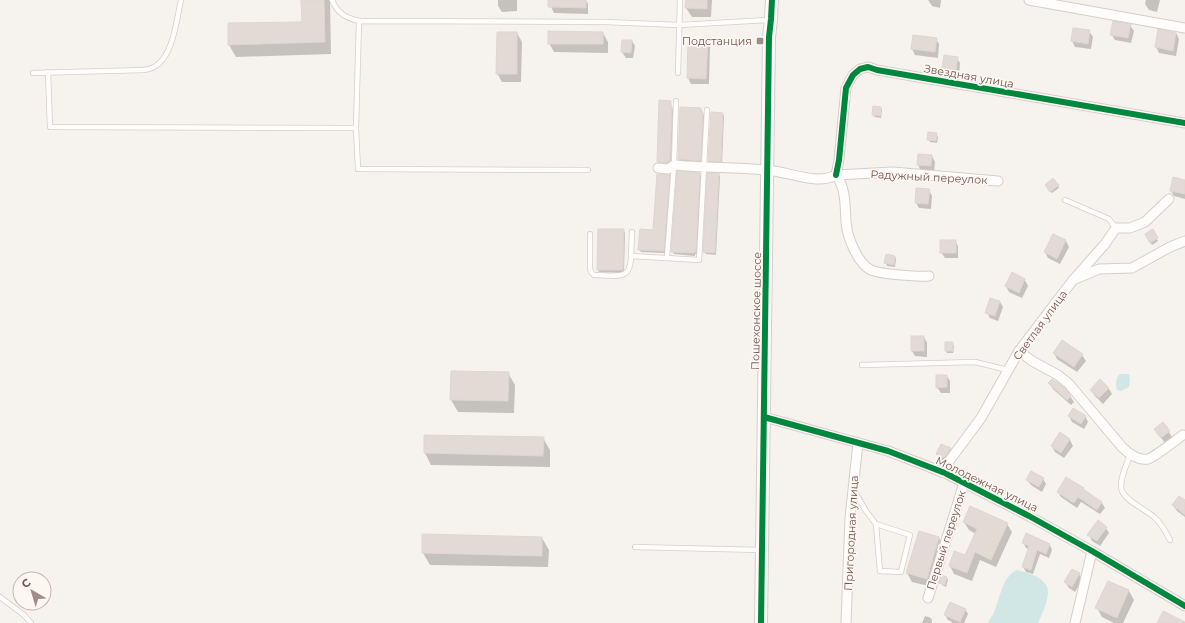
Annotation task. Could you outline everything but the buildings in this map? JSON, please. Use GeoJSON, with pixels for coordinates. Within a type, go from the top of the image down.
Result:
{"type":"FeatureCollection","features":[{"type":"Feature","properties":{"kind":"street","name":"Пошехонское шоссе"},"geometry":{"type":"LineString","coordinates":[[761,623],[769,37],[772,20],[772,0]]}},
{"type":"Feature","properties":{"kind":"street"},"geometry":{"type":"LineString","coordinates":[[1029,0],[1185,28]]}},
{"type":"Feature","properties":{"kind":"street","name":"Звездная улица"},"geometry":{"type":"LineString","coordinates":[[836,175],[839,160],[846,88],[853,75],[860,69],[868,67],[878,70],[1185,123]]}},
{"type":"Feature","properties":{"kind":"street","name":"Радужный переулок"},"geometry":{"type":"LineString","coordinates":[[658,168],[668,169],[674,166],[768,170],[803,178],[829,179],[836,175],[893,172],[998,181]]}},
{"type":"Feature","properties":{"kind":"street"},"geometry":{"type":"LineString","coordinates":[[836,175],[841,182],[845,204],[846,224],[856,254],[863,264],[871,270],[879,272],[919,277],[928,276]]}},
{"type":"Feature","properties":{"kind":"street"},"geometry":{"type":"LineString","coordinates":[[1073,280],[1105,244],[1116,228],[1130,228],[1145,222],[1169,199]]}},
{"type":"Feature","properties":{"kind":"street","name":"Светлая улица"},"geometry":{"type":"LineString","coordinates":[[941,472],[981,418],[1019,351],[1073,280],[1099,269],[1132,268],[1170,247],[1185,241]]}},
{"type":"Feature","properties":{"kind":"street"},"geometry":{"type":"LineString","coordinates":[[1019,351],[1032,361],[1058,375],[1069,384],[1130,455],[1148,459],[1159,453],[1183,435]]}},
{"type":"Feature","properties":{"kind":"street","name":"Молодежная улица"},"geometry":{"type":"LineString","coordinates":[[764,417],[888,451],[941,472],[1029,516],[1185,606]]}},
{"type":"Feature","properties":{"kind":"street","name":"Пригородная улица"},"geometry":{"type":"LineString","coordinates":[[846,623],[850,518],[858,442]]}},
{"type":"Feature","properties":{"kind":"street","name":"Первый переулок"},"geometry":{"type":"LineString","coordinates":[[928,598],[964,483]]}},
{"type":"Feature","properties":{"kind":"street"},"geometry":{"type":"LineString","coordinates":[[1075,623],[1092,551]]}},
{"type":"Feature","properties":{"kind":"lane"},"geometry":{"type":"LineString","coordinates":[[33,73],[151,69],[162,60],[166,54],[175,30],[180,0]]}},
{"type":"Feature","properties":{"kind":"lane"},"geometry":{"type":"LineString","coordinates":[[332,0],[334,5],[347,18],[359,21],[597,22],[679,25],[772,20]]}},
{"type":"Feature","properties":{"kind":"lane"},"geometry":{"type":"LineString","coordinates":[[678,72],[680,0]]}},
{"type":"Feature","properties":{"kind":"lane"},"geometry":{"type":"LineString","coordinates":[[359,21],[356,128],[358,169],[588,170]]}},
{"type":"Feature","properties":{"kind":"lane"},"geometry":{"type":"LineString","coordinates":[[48,72],[50,127],[356,128]]}},
{"type":"Feature","properties":{"kind":"lane"},"geometry":{"type":"LineString","coordinates":[[668,258],[674,166],[676,101]]}},
{"type":"Feature","properties":{"kind":"lane"},"geometry":{"type":"LineString","coordinates":[[631,256],[699,260],[707,110]]}},
{"type":"Feature","properties":{"kind":"lane"},"geometry":{"type":"LineString","coordinates":[[1066,200],[1110,219],[1116,228]]}},
{"type":"Feature","properties":{"kind":"lane"},"geometry":{"type":"LineString","coordinates":[[590,234],[591,272],[594,275],[622,275],[627,272],[630,266],[632,232]]}},
{"type":"Feature","properties":{"kind":"lane"},"geometry":{"type":"LineString","coordinates":[[862,365],[975,362],[1008,370]]}},
{"type":"Feature","properties":{"kind":"lane"},"geometry":{"type":"LineString","coordinates":[[1130,455],[1121,481],[1121,490],[1127,498],[1154,517],[1166,531],[1170,540]]}},
{"type":"Feature","properties":{"kind":"lane"},"geometry":{"type":"LineString","coordinates":[[853,487],[866,511],[876,524],[880,570],[901,572],[910,534],[876,524]]}},
{"type":"Feature","properties":{"kind":"lane"},"geometry":{"type":"LineString","coordinates":[[635,547],[763,550]]}},
{"type":"Feature","properties":{"kind":"lane"},"geometry":{"type":"LineString","coordinates":[[0,597],[24,615],[31,623]]}},
{"type":"Feature","properties":{"kind":"shaded area"},"geometry":{"type":"Polygon","coordinates":[[[1120,374],[1129,374],[1130,379],[1129,387],[1121,391],[1117,390],[1116,386],[1117,379],[1120,374]]]}},
{"type":"Feature","properties":{"kind":"shaded area"},"geometry":{"type":"Polygon","coordinates":[[[1016,570],[1036,576],[1045,583],[1047,587],[1047,600],[1038,623],[988,623],[1004,583],[1016,570]]]}},
{"type":"Feature","properties":{"kind":"cycle path"},"geometry":{"type":"LineString","coordinates":[[761,623],[769,37],[772,0]]}},
{"type":"Feature","properties":{"kind":"cycle path"},"geometry":{"type":"LineString","coordinates":[[836,175],[839,160],[846,88],[853,75],[860,69],[868,67],[877,70],[1185,123]]}},
{"type":"Feature","properties":{"kind":"cycle path"},"geometry":{"type":"LineString","coordinates":[[764,417],[888,451],[945,473],[1029,516],[1185,606]]}},
{"type":"Feature","properties":{"kind":"place","name":"Подстанция"},"geometry":{"type":"Point","coordinates":[760,41]}}]}
